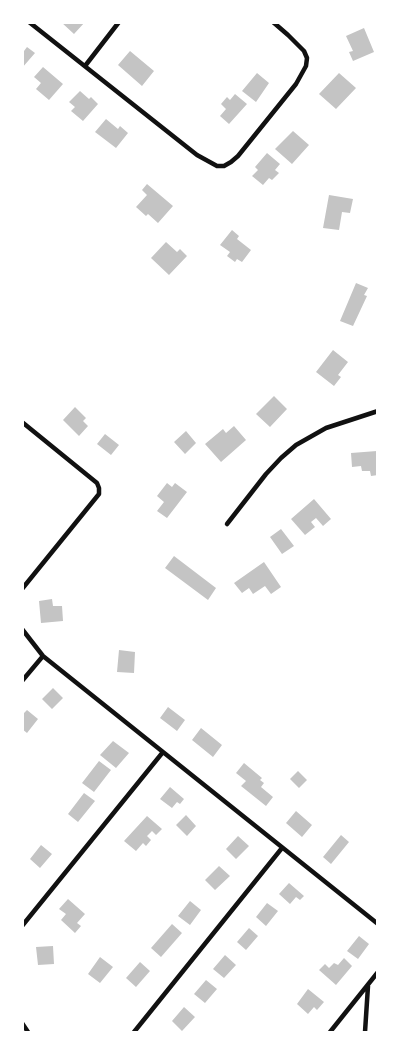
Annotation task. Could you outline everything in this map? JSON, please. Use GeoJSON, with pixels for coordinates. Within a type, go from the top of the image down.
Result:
{"type":"FeatureCollection","features":[{"type":"Feature","properties":{"kind":"street"},"geometry":{"type":"LineString","coordinates":[[29,22],[197,155],[216,166],[224,166],[231,162],[245,148],[296,84],[306,66],[307,58],[304,51],[273,22]]}},
{"type":"Feature","properties":{"kind":"street"},"geometry":{"type":"LineString","coordinates":[[85,66],[118,22]]}},
{"type":"Feature","properties":{"kind":"street"},"geometry":{"type":"LineString","coordinates":[[227,524],[266,474],[296,445],[341,421],[378,411]]}},
{"type":"Feature","properties":{"kind":"street"},"geometry":{"type":"LineString","coordinates":[[22,422],[97,483],[99,488],[99,494],[22,589]]}},
{"type":"Feature","properties":{"kind":"street"},"geometry":{"type":"LineString","coordinates":[[22,629],[43,656],[378,924]]}},
{"type":"Feature","properties":{"kind":"street"},"geometry":{"type":"LineString","coordinates":[[22,681],[43,656]]}},
{"type":"Feature","properties":{"kind":"street"},"geometry":{"type":"LineString","coordinates":[[22,926],[163,752]]}},
{"type":"Feature","properties":{"kind":"street"},"geometry":{"type":"LineString","coordinates":[[134,1032],[282,848]]}},
{"type":"Feature","properties":{"kind":"street"},"geometry":{"type":"LineString","coordinates":[[330,1032],[378,972]]}},
{"type":"Feature","properties":{"kind":"street"},"geometry":{"type":"LineString","coordinates":[[365,1032],[368,985]]}},
{"type":"Feature","properties":{"kind":"street"},"geometry":{"type":"LineString","coordinates":[[22,1023],[28,1032]]}},
{"type":"Feature","properties":{"kind":"building"},"geometry":{"type":"Polygon","coordinates":[[[61,22],[85,22],[74,34],[61,22]]]}},
{"type":"Feature","properties":{"kind":"building"},"geometry":{"type":"Polygon","coordinates":[[[364,28],[374,52],[353,61],[349,52],[353,51],[346,36],[364,28]]]}},
{"type":"Feature","properties":{"kind":"building"},"geometry":{"type":"Polygon","coordinates":[[[27,47],[35,53],[22,68],[22,49],[24,51],[27,47]]]}},
{"type":"Feature","properties":{"kind":"building"},"geometry":{"type":"Polygon","coordinates":[[[130,51],[154,71],[142,86],[118,65],[130,51]]]}},
{"type":"Feature","properties":{"kind":"building"},"geometry":{"type":"Polygon","coordinates":[[[43,67],[63,84],[49,100],[36,89],[41,83],[34,77],[43,67]]]}},
{"type":"Feature","properties":{"kind":"building"},"geometry":{"type":"Polygon","coordinates":[[[257,73],[269,83],[256,102],[242,91],[257,73]]]}},
{"type":"Feature","properties":{"kind":"building"},"geometry":{"type":"Polygon","coordinates":[[[339,73],[356,88],[336,109],[319,94],[339,73]]]}},
{"type":"Feature","properties":{"kind":"building"},"geometry":{"type":"Polygon","coordinates":[[[80,91],[89,99],[91,97],[98,104],[83,121],[71,111],[75,107],[69,102],[80,91]]]}},
{"type":"Feature","properties":{"kind":"building"},"geometry":{"type":"Polygon","coordinates":[[[235,94],[247,104],[229,124],[220,116],[226,109],[221,104],[227,97],[230,100],[235,94]]]}},
{"type":"Feature","properties":{"kind":"building"},"geometry":{"type":"Polygon","coordinates":[[[106,119],[118,129],[120,126],[128,133],[116,148],[95,132],[106,119]]]}},
{"type":"Feature","properties":{"kind":"building"},"geometry":{"type":"Polygon","coordinates":[[[293,131],[309,145],[292,164],[275,149],[293,131]]]}},
{"type":"Feature","properties":{"kind":"building"},"geometry":{"type":"Polygon","coordinates":[[[267,153],[280,164],[275,170],[279,173],[272,180],[269,178],[263,185],[252,176],[258,170],[255,167],[267,153]]]}},
{"type":"Feature","properties":{"kind":"building"},"geometry":{"type":"Polygon","coordinates":[[[147,184],[173,206],[158,223],[136,207],[147,195],[142,190],[147,184]]]}},
{"type":"Feature","properties":{"kind":"building"},"geometry":{"type":"Polygon","coordinates":[[[329,195],[353,199],[350,213],[342,212],[339,230],[323,228],[329,195]]]}},
{"type":"Feature","properties":{"kind":"building"},"geometry":{"type":"Polygon","coordinates":[[[232,230],[239,236],[237,239],[251,250],[242,262],[237,259],[235,262],[227,256],[230,252],[220,245],[232,230]]]}},
{"type":"Feature","properties":{"kind":"building"},"geometry":{"type":"Polygon","coordinates":[[[166,242],[177,252],[180,249],[187,256],[169,275],[151,258],[166,242]]]}},
{"type":"Feature","properties":{"kind":"building"},"geometry":{"type":"Polygon","coordinates":[[[356,283],[368,288],[364,295],[367,296],[353,326],[340,321],[356,283]]]}},
{"type":"Feature","properties":{"kind":"building"},"geometry":{"type":"Polygon","coordinates":[[[333,350],[348,362],[338,375],[341,377],[334,386],[316,372],[333,350]]]}},
{"type":"Feature","properties":{"kind":"building"},"geometry":{"type":"Polygon","coordinates":[[[274,396],[287,409],[270,427],[256,414],[274,396]]]}},
{"type":"Feature","properties":{"kind":"building"},"geometry":{"type":"Polygon","coordinates":[[[75,407],[86,418],[83,421],[88,426],[79,436],[63,420],[75,407]]]}},
{"type":"Feature","properties":{"kind":"building"},"geometry":{"type":"Polygon","coordinates":[[[234,426],[246,440],[221,462],[205,444],[223,429],[226,433],[234,426]]]}},
{"type":"Feature","properties":{"kind":"building"},"geometry":{"type":"Polygon","coordinates":[[[186,431],[196,443],[185,454],[174,442],[186,431]]]}},
{"type":"Feature","properties":{"kind":"building"},"geometry":{"type":"Polygon","coordinates":[[[105,434],[119,445],[111,455],[97,444],[105,434]]]}},
{"type":"Feature","properties":{"kind":"building"},"geometry":{"type":"Polygon","coordinates":[[[377,451],[378,475],[371,476],[370,471],[362,471],[361,466],[352,467],[351,453],[377,451]]]}},
{"type":"Feature","properties":{"kind":"building"},"geometry":{"type":"Polygon","coordinates":[[[167,483],[172,487],[175,483],[187,492],[167,518],[157,511],[164,502],[157,496],[167,483]]]}},
{"type":"Feature","properties":{"kind":"building"},"geometry":{"type":"Polygon","coordinates":[[[314,499],[331,519],[323,526],[316,518],[311,522],[315,527],[305,535],[291,519],[314,499]]]}},
{"type":"Feature","properties":{"kind":"building"},"geometry":{"type":"Polygon","coordinates":[[[281,529],[294,546],[282,554],[270,537],[281,529]]]}},
{"type":"Feature","properties":{"kind":"building"},"geometry":{"type":"Polygon","coordinates":[[[174,556],[216,588],[208,600],[165,568],[174,556]]]}},
{"type":"Feature","properties":{"kind":"building"},"geometry":{"type":"Polygon","coordinates":[[[264,562],[281,587],[271,594],[265,586],[253,594],[249,588],[242,593],[234,583],[264,562]]]}},
{"type":"Feature","properties":{"kind":"building"},"geometry":{"type":"Polygon","coordinates":[[[52,599],[53,606],[62,606],[63,621],[41,623],[39,601],[52,599]]]}},
{"type":"Feature","properties":{"kind":"building"},"geometry":{"type":"Polygon","coordinates":[[[119,650],[135,652],[134,673],[117,672],[119,650]]]}},
{"type":"Feature","properties":{"kind":"building"},"geometry":{"type":"Polygon","coordinates":[[[53,688],[63,698],[52,709],[42,699],[53,688]]]}},
{"type":"Feature","properties":{"kind":"building"},"geometry":{"type":"Polygon","coordinates":[[[168,707],[185,720],[177,731],[160,718],[168,707]]]}},
{"type":"Feature","properties":{"kind":"building"},"geometry":{"type":"Polygon","coordinates":[[[27,710],[38,719],[27,733],[22,729],[22,715],[27,710]]]}},
{"type":"Feature","properties":{"kind":"building"},"geometry":{"type":"Polygon","coordinates":[[[201,728],[222,745],[213,757],[192,740],[201,728]]]}},
{"type":"Feature","properties":{"kind":"building"},"geometry":{"type":"Polygon","coordinates":[[[113,741],[129,753],[116,768],[100,755],[113,741]]]}},
{"type":"Feature","properties":{"kind":"building"},"geometry":{"type":"Polygon","coordinates":[[[99,761],[111,770],[94,792],[82,783],[99,761]]]}},
{"type":"Feature","properties":{"kind":"building"},"geometry":{"type":"Polygon","coordinates":[[[244,763],[262,778],[260,780],[264,783],[261,787],[273,797],[266,806],[241,786],[246,781],[236,773],[244,763]]]}},
{"type":"Feature","properties":{"kind":"building"},"geometry":{"type":"Polygon","coordinates":[[[298,771],[307,780],[299,788],[290,779],[298,771]]]}},
{"type":"Feature","properties":{"kind":"building"},"geometry":{"type":"Polygon","coordinates":[[[170,787],[184,799],[180,804],[177,802],[172,808],[160,799],[170,787]]]}},
{"type":"Feature","properties":{"kind":"building"},"geometry":{"type":"Polygon","coordinates":[[[84,793],[95,801],[78,822],[68,814],[84,793]]]}},
{"type":"Feature","properties":{"kind":"building"},"geometry":{"type":"Polygon","coordinates":[[[296,811],[312,825],[302,837],[286,823],[296,811]]]}},
{"type":"Feature","properties":{"kind":"building"},"geometry":{"type":"Polygon","coordinates":[[[186,815],[196,826],[187,836],[176,825],[186,815]]]}},
{"type":"Feature","properties":{"kind":"building"},"geometry":{"type":"Polygon","coordinates":[[[147,816],[162,829],[156,835],[152,831],[147,836],[151,840],[146,846],[143,843],[136,851],[124,841],[147,816]]]}},
{"type":"Feature","properties":{"kind":"building"},"geometry":{"type":"Polygon","coordinates":[[[341,835],[349,842],[331,864],[323,857],[341,835]]]}},
{"type":"Feature","properties":{"kind":"building"},"geometry":{"type":"Polygon","coordinates":[[[238,836],[249,846],[236,859],[226,849],[238,836]]]}},
{"type":"Feature","properties":{"kind":"building"},"geometry":{"type":"Polygon","coordinates":[[[41,845],[52,854],[40,868],[30,859],[41,845]]]}},
{"type":"Feature","properties":{"kind":"building"},"geometry":{"type":"Polygon","coordinates":[[[219,866],[230,876],[215,890],[205,880],[219,866]]]}},
{"type":"Feature","properties":{"kind":"building"},"geometry":{"type":"Polygon","coordinates":[[[289,883],[304,896],[300,900],[296,897],[290,904],[279,894],[289,883]]]}},
{"type":"Feature","properties":{"kind":"building"},"geometry":{"type":"Polygon","coordinates":[[[68,899],[85,914],[77,923],[81,926],[75,933],[61,920],[66,914],[59,909],[68,899]]]}},
{"type":"Feature","properties":{"kind":"building"},"geometry":{"type":"Polygon","coordinates":[[[190,901],[201,910],[190,925],[178,916],[190,901]]]}},
{"type":"Feature","properties":{"kind":"building"},"geometry":{"type":"Polygon","coordinates":[[[267,903],[278,911],[266,926],[256,917],[267,903]]]}},
{"type":"Feature","properties":{"kind":"building"},"geometry":{"type":"Polygon","coordinates":[[[172,924],[182,933],[161,957],[151,948],[172,924]]]}},
{"type":"Feature","properties":{"kind":"building"},"geometry":{"type":"Polygon","coordinates":[[[249,928],[258,936],[246,950],[237,942],[249,928]]]}},
{"type":"Feature","properties":{"kind":"building"},"geometry":{"type":"Polygon","coordinates":[[[359,936],[369,944],[358,959],[347,951],[359,936]]]}},
{"type":"Feature","properties":{"kind":"building"},"geometry":{"type":"Polygon","coordinates":[[[53,946],[54,964],[38,965],[36,947],[53,946]]]}},
{"type":"Feature","properties":{"kind":"building"},"geometry":{"type":"Polygon","coordinates":[[[225,955],[236,965],[224,978],[213,969],[225,955]]]}},
{"type":"Feature","properties":{"kind":"building"},"geometry":{"type":"Polygon","coordinates":[[[100,957],[113,967],[100,983],[88,974],[100,957]]]}},
{"type":"Feature","properties":{"kind":"building"},"geometry":{"type":"Polygon","coordinates":[[[344,958],[352,966],[336,985],[319,970],[325,964],[329,968],[334,963],[338,965],[344,958]]]}},
{"type":"Feature","properties":{"kind":"building"},"geometry":{"type":"Polygon","coordinates":[[[140,962],[150,971],[136,987],[126,978],[140,962]]]}},
{"type":"Feature","properties":{"kind":"building"},"geometry":{"type":"Polygon","coordinates":[[[206,980],[217,989],[205,1003],[194,994],[206,980]]]}},
{"type":"Feature","properties":{"kind":"building"},"geometry":{"type":"Polygon","coordinates":[[[308,989],[324,1002],[317,1010],[314,1007],[308,1014],[297,1004],[308,989]]]}},
{"type":"Feature","properties":{"kind":"building"},"geometry":{"type":"Polygon","coordinates":[[[184,1007],[195,1017],[182,1031],[172,1021],[184,1007]]]}}]}
